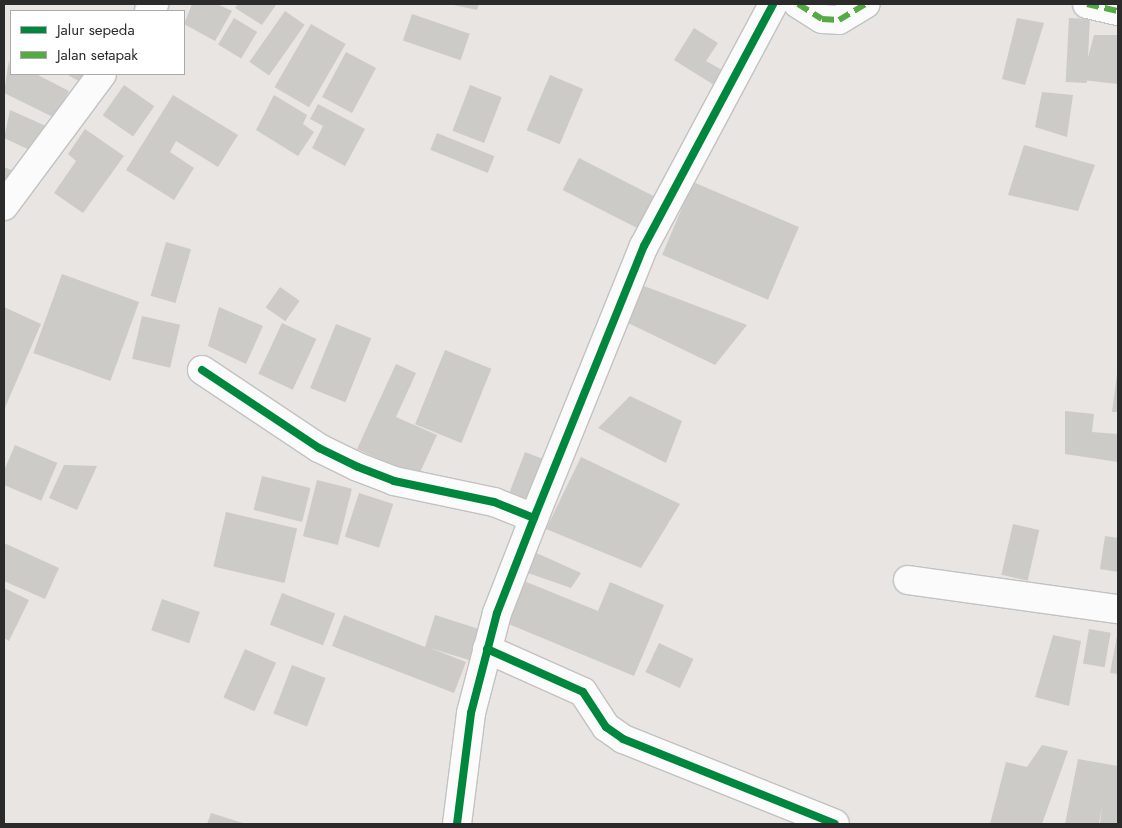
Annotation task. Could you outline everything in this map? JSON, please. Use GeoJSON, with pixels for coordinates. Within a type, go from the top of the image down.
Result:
{"type":"FeatureCollection","features":[{"type":"Feature","properties":{"kind":"street"},"geometry":{"type":"LineString","coordinates":[[457,824],[471,713],[487,649],[534,518],[644,246],[773,4]]}},
{"type":"Feature","properties":{"kind":"street"},"geometry":{"type":"LineString","coordinates":[[798,4],[822,19],[840,20],[866,4]]}},
{"type":"Feature","properties":{"kind":"street"},"geometry":{"type":"LineString","coordinates":[[1087,4],[1118,11]]}},
{"type":"Feature","properties":{"kind":"street"},"geometry":{"type":"LineString","coordinates":[[4,206],[101,75]]}},
{"type":"Feature","properties":{"kind":"street"},"geometry":{"type":"LineString","coordinates":[[202,370],[319,448],[358,467],[394,481],[494,502],[534,518]]}},
{"type":"Feature","properties":{"kind":"street"},"geometry":{"type":"LineString","coordinates":[[908,580],[1118,609]]}},
{"type":"Feature","properties":{"kind":"street"},"geometry":{"type":"LineString","coordinates":[[487,649],[583,692],[606,727],[622,739],[834,824]]}},
{"type":"Feature","properties":{"kind":"building"},"geometry":{"type":"Polygon","coordinates":[[[192,4],[217,4],[232,11],[215,41],[185,25],[192,4]]]}},
{"type":"Feature","properties":{"kind":"building"},"geometry":{"type":"Polygon","coordinates":[[[238,4],[276,5],[262,25],[235,8],[238,4]]]}},
{"type":"Feature","properties":{"kind":"building"},"geometry":{"type":"Polygon","coordinates":[[[449,4],[479,4],[477,10],[449,4]]]}},
{"type":"Feature","properties":{"kind":"building"},"geometry":{"type":"Polygon","coordinates":[[[285,11],[305,25],[269,76],[249,62],[285,11]]]}},
{"type":"Feature","properties":{"kind":"building"},"geometry":{"type":"Polygon","coordinates":[[[412,14],[470,34],[461,60],[403,40],[412,14]]]}},
{"type":"Feature","properties":{"kind":"building"},"geometry":{"type":"Polygon","coordinates":[[[234,18],[257,32],[241,58],[218,45],[234,18]]]}},
{"type":"Feature","properties":{"kind":"building"},"geometry":{"type":"Polygon","coordinates":[[[1017,18],[1044,23],[1025,85],[1002,79],[1017,18]]]}},
{"type":"Feature","properties":{"kind":"building"},"geometry":{"type":"Polygon","coordinates":[[[1069,18],[1090,19],[1087,83],[1066,82],[1069,18]]]}},
{"type":"Feature","properties":{"kind":"building"},"geometry":{"type":"Polygon","coordinates":[[[311,24],[346,44],[309,107],[274,87],[311,24]]]}},
{"type":"Feature","properties":{"kind":"building"},"geometry":{"type":"Polygon","coordinates":[[[694,28],[718,43],[706,61],[722,70],[714,85],[674,60],[694,28]]]}},
{"type":"Feature","properties":{"kind":"building"},"geometry":{"type":"Polygon","coordinates":[[[1094,35],[1118,35],[1118,84],[1082,80],[1094,35]]]}},
{"type":"Feature","properties":{"kind":"building"},"geometry":{"type":"Polygon","coordinates":[[[346,52],[376,68],[352,113],[322,97],[346,52]]]}},
{"type":"Feature","properties":{"kind":"building"},"geometry":{"type":"Polygon","coordinates":[[[9,60],[10,75],[38,75],[69,91],[55,118],[4,93],[9,60]]]}},
{"type":"Feature","properties":{"kind":"building"},"geometry":{"type":"Polygon","coordinates":[[[68,75],[91,75],[86,85],[68,75]]]}},
{"type":"Feature","properties":{"kind":"building"},"geometry":{"type":"Polygon","coordinates":[[[550,75],[583,89],[560,144],[527,130],[550,75]]]}},
{"type":"Feature","properties":{"kind":"building"},"geometry":{"type":"Polygon","coordinates":[[[124,85],[154,106],[133,137],[103,115],[124,85]]]}},
{"type":"Feature","properties":{"kind":"building"},"geometry":{"type":"Polygon","coordinates":[[[470,85],[502,97],[484,143],[452,131],[470,85]]]}},
{"type":"Feature","properties":{"kind":"building"},"geometry":{"type":"Polygon","coordinates":[[[1042,92],[1073,95],[1067,137],[1035,127],[1042,92]]]}},
{"type":"Feature","properties":{"kind":"building"},"geometry":{"type":"Polygon","coordinates":[[[173,95],[238,135],[218,167],[176,141],[170,152],[194,168],[174,200],[126,170],[173,95]]]}},
{"type":"Feature","properties":{"kind":"building"},"geometry":{"type":"Polygon","coordinates":[[[274,95],[307,115],[303,124],[314,132],[298,156],[256,130],[274,95]]]}},
{"type":"Feature","properties":{"kind":"building"},"geometry":{"type":"Polygon","coordinates":[[[318,104],[365,129],[345,166],[312,148],[323,126],[310,119],[318,104]]]}},
{"type":"Feature","properties":{"kind":"building"},"geometry":{"type":"Polygon","coordinates":[[[10,110],[46,126],[34,152],[4,138],[10,110]]]}},
{"type":"Feature","properties":{"kind":"building"},"geometry":{"type":"Polygon","coordinates":[[[85,129],[124,156],[83,213],[54,193],[76,161],[68,154],[85,129]]]}},
{"type":"Feature","properties":{"kind":"building"},"geometry":{"type":"Polygon","coordinates":[[[437,133],[494,156],[488,173],[430,150],[437,133]]]}},
{"type":"Feature","properties":{"kind":"building"},"geometry":{"type":"Polygon","coordinates":[[[1024,145],[1095,165],[1078,211],[1008,195],[1024,145]]]}},
{"type":"Feature","properties":{"kind":"building"},"geometry":{"type":"Polygon","coordinates":[[[579,158],[658,198],[642,230],[563,190],[579,158]]]}},
{"type":"Feature","properties":{"kind":"building"},"geometry":{"type":"Polygon","coordinates":[[[4,167],[18,173],[4,196],[4,167]]]}},
{"type":"Feature","properties":{"kind":"building"},"geometry":{"type":"Polygon","coordinates":[[[693,182],[799,227],[768,300],[662,255],[693,182]]]}},
{"type":"Feature","properties":{"kind":"building"},"geometry":{"type":"Polygon","coordinates":[[[166,242],[191,249],[176,303],[151,296],[166,242]]]}},
{"type":"Feature","properties":{"kind":"building"},"geometry":{"type":"Polygon","coordinates":[[[62,274],[139,302],[110,381],[33,353],[62,274]]]}},
{"type":"Feature","properties":{"kind":"building"},"geometry":{"type":"Polygon","coordinates":[[[644,286],[747,325],[715,365],[626,322],[644,286]]]}},
{"type":"Feature","properties":{"kind":"building"},"geometry":{"type":"Polygon","coordinates":[[[280,287],[300,301],[285,321],[266,307],[280,287]]]}},
{"type":"Feature","properties":{"kind":"building"},"geometry":{"type":"Polygon","coordinates":[[[4,307],[41,324],[4,410],[4,307]]]}},
{"type":"Feature","properties":{"kind":"building"},"geometry":{"type":"Polygon","coordinates":[[[219,307],[263,326],[246,364],[208,346],[219,307]]]}},
{"type":"Feature","properties":{"kind":"building"},"geometry":{"type":"Polygon","coordinates":[[[142,316],[180,325],[170,368],[132,359],[142,316]]]}},
{"type":"Feature","properties":{"kind":"building"},"geometry":{"type":"Polygon","coordinates":[[[282,323],[316,339],[293,390],[258,374],[282,323]]]}},
{"type":"Feature","properties":{"kind":"building"},"geometry":{"type":"Polygon","coordinates":[[[336,324],[371,338],[345,402],[310,388],[336,324]]]}},
{"type":"Feature","properties":{"kind":"building"},"geometry":{"type":"Polygon","coordinates":[[[445,350],[491,369],[461,443],[415,424],[445,350]]]}},
{"type":"Feature","properties":{"kind":"building"},"geometry":{"type":"Polygon","coordinates":[[[396,364],[416,373],[396,417],[437,435],[418,477],[357,449],[396,364]]]}},
{"type":"Feature","properties":{"kind":"building"},"geometry":{"type":"Polygon","coordinates":[[[1117,374],[1118,412],[1112,412],[1117,374]]]}},
{"type":"Feature","properties":{"kind":"building"},"geometry":{"type":"Polygon","coordinates":[[[630,396],[682,421],[666,463],[598,428],[630,396]]]}},
{"type":"Feature","properties":{"kind":"building"},"geometry":{"type":"Polygon","coordinates":[[[1065,411],[1094,414],[1092,432],[1118,434],[1118,462],[1065,454],[1065,411]]]}},
{"type":"Feature","properties":{"kind":"building"},"geometry":{"type":"Polygon","coordinates":[[[15,445],[57,463],[41,501],[4,485],[4,471],[15,445]]]}},
{"type":"Feature","properties":{"kind":"building"},"geometry":{"type":"Polygon","coordinates":[[[525,452],[548,461],[532,504],[509,495],[525,452]]]}},
{"type":"Feature","properties":{"kind":"building"},"geometry":{"type":"Polygon","coordinates":[[[581,457],[680,504],[641,568],[546,529],[581,457]]]}},
{"type":"Feature","properties":{"kind":"building"},"geometry":{"type":"Polygon","coordinates":[[[64,465],[97,466],[77,510],[49,498],[64,465]]]}},
{"type":"Feature","properties":{"kind":"building"},"geometry":{"type":"Polygon","coordinates":[[[262,476],[311,488],[302,522],[254,510],[262,476]]]}},
{"type":"Feature","properties":{"kind":"building"},"geometry":{"type":"Polygon","coordinates":[[[317,480],[352,489],[338,545],[303,536],[317,480]]]}},
{"type":"Feature","properties":{"kind":"building"},"geometry":{"type":"Polygon","coordinates":[[[359,493],[393,504],[379,548],[345,537],[359,493]]]}},
{"type":"Feature","properties":{"kind":"building"},"geometry":{"type":"Polygon","coordinates":[[[226,512],[297,528],[285,583],[213,567],[226,512]]]}},
{"type":"Feature","properties":{"kind":"building"},"geometry":{"type":"Polygon","coordinates":[[[1013,524],[1039,530],[1028,581],[1001,575],[1013,524]]]}},
{"type":"Feature","properties":{"kind":"building"},"geometry":{"type":"Polygon","coordinates":[[[1105,536],[1118,538],[1118,572],[1100,569],[1105,536]]]}},
{"type":"Feature","properties":{"kind":"building"},"geometry":{"type":"Polygon","coordinates":[[[4,543],[59,568],[45,599],[4,581],[4,543]]]}},
{"type":"Feature","properties":{"kind":"building"},"geometry":{"type":"Polygon","coordinates":[[[532,551],[581,573],[571,588],[525,572],[532,551]]]}},
{"type":"Feature","properties":{"kind":"building"},"geometry":{"type":"Polygon","coordinates":[[[524,581],[598,611],[610,582],[664,605],[634,676],[506,623],[524,581]]]}},
{"type":"Feature","properties":{"kind":"building"},"geometry":{"type":"Polygon","coordinates":[[[4,588],[29,600],[9,641],[4,638],[4,588]]]}},
{"type":"Feature","properties":{"kind":"building"},"geometry":{"type":"Polygon","coordinates":[[[282,593],[335,613],[323,645],[270,625],[282,593]]]}},
{"type":"Feature","properties":{"kind":"building"},"geometry":{"type":"Polygon","coordinates":[[[162,599],[200,612],[189,643],[151,630],[162,599]]]}},
{"type":"Feature","properties":{"kind":"building"},"geometry":{"type":"Polygon","coordinates":[[[344,615],[425,647],[435,615],[482,630],[472,661],[430,648],[466,662],[454,693],[332,646],[344,615]]]}},
{"type":"Feature","properties":{"kind":"building"},"geometry":{"type":"Polygon","coordinates":[[[1089,629],[1111,633],[1105,667],[1083,663],[1089,629]]]}},
{"type":"Feature","properties":{"kind":"building"},"geometry":{"type":"Polygon","coordinates":[[[1053,635],[1081,641],[1069,706],[1035,697],[1053,635]]]}},
{"type":"Feature","properties":{"kind":"building"},"geometry":{"type":"Polygon","coordinates":[[[1118,636],[1118,674],[1110,673],[1118,636]]]}},
{"type":"Feature","properties":{"kind":"building"},"geometry":{"type":"Polygon","coordinates":[[[659,643],[693,659],[680,688],[645,672],[659,643]]]}},
{"type":"Feature","properties":{"kind":"building"},"geometry":{"type":"Polygon","coordinates":[[[245,649],[276,663],[255,711],[223,697],[245,649]]]}},
{"type":"Feature","properties":{"kind":"building"},"geometry":{"type":"Polygon","coordinates":[[[292,665],[326,678],[307,726],[273,714],[292,665]]]}},
{"type":"Feature","properties":{"kind":"building"},"geometry":{"type":"Polygon","coordinates":[[[1042,745],[1068,751],[1042,824],[990,824],[1006,762],[1027,767],[1042,745]]]}},
{"type":"Feature","properties":{"kind":"building"},"geometry":{"type":"Polygon","coordinates":[[[1078,759],[1118,766],[1118,824],[1100,824],[1102,806],[1099,824],[1065,824],[1078,759]]]}},
{"type":"Feature","properties":{"kind":"building"},"geometry":{"type":"Polygon","coordinates":[[[211,813],[246,824],[207,824],[211,813]]]}},
{"type":"Feature","properties":{"kind":"marked path"},"geometry":{"type":"LineString","coordinates":[[798,4],[822,19],[839,20],[866,4]]}},
{"type":"Feature","properties":{"kind":"marked path"},"geometry":{"type":"LineString","coordinates":[[1087,4],[1118,11]]}},
{"type":"Feature","properties":{"kind":"cycle path"},"geometry":{"type":"LineString","coordinates":[[457,824],[471,713],[497,613],[644,246],[773,4]]}},
{"type":"Feature","properties":{"kind":"cycle path"},"geometry":{"type":"LineString","coordinates":[[202,370],[319,448],[358,467],[394,481],[494,502],[534,518]]}},
{"type":"Feature","properties":{"kind":"cycle path"},"geometry":{"type":"LineString","coordinates":[[487,649],[583,692],[606,727],[623,739],[835,824]]}}]}
